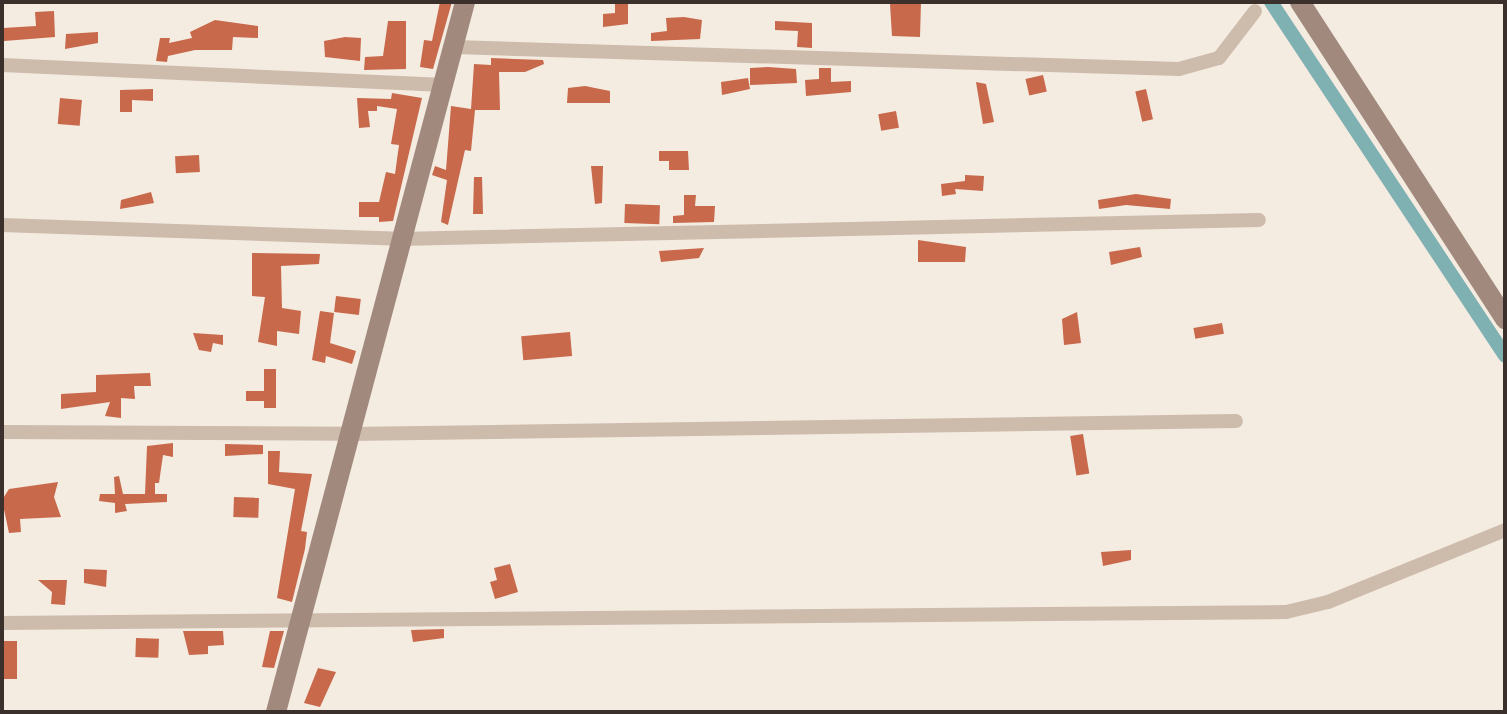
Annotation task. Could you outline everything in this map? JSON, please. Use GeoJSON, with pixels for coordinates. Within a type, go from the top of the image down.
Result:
{"type":"FeatureCollection","features":[{"type":"Feature","properties":{"kind":"street"},"geometry":{"type":"LineString","coordinates":[[276,712],[399,239],[445,85],[465,2]]}},
{"type":"Feature","properties":{"kind":"street"},"geometry":{"type":"LineString","coordinates":[[1300,2],[1505,319]]}},
{"type":"Feature","properties":{"kind":"street"},"geometry":{"type":"LineString","coordinates":[[454,47],[1179,69],[1219,58],[1255,11]]}},
{"type":"Feature","properties":{"kind":"street"},"geometry":{"type":"LineString","coordinates":[[2,65],[445,85]]}},
{"type":"Feature","properties":{"kind":"street"},"geometry":{"type":"LineString","coordinates":[[2,225],[399,239],[1259,220]]}},
{"type":"Feature","properties":{"kind":"street"},"geometry":{"type":"LineString","coordinates":[[2,432],[350,434],[1236,421]]}},
{"type":"Feature","properties":{"kind":"street"},"geometry":{"type":"LineString","coordinates":[[2,623],[300,618],[1286,612],[1340,598],[1505,530]]}},
{"type":"Feature","properties":{"kind":"building"},"geometry":{"type":"Polygon","coordinates":[[[440,2],[452,2],[433,69],[420,67],[424,40],[432,41],[440,2]]]}},
{"type":"Feature","properties":{"kind":"building"},"geometry":{"type":"Polygon","coordinates":[[[615,2],[628,2],[628,24],[603,27],[603,14],[615,13],[615,2]]]}},
{"type":"Feature","properties":{"kind":"building"},"geometry":{"type":"Polygon","coordinates":[[[921,2],[920,37],[892,36],[890,4],[921,2]]]}},
{"type":"Feature","properties":{"kind":"building"},"geometry":{"type":"Polygon","coordinates":[[[54,11],[55,37],[4,41],[3,28],[36,26],[35,12],[54,11]]]}},
{"type":"Feature","properties":{"kind":"building"},"geometry":{"type":"Polygon","coordinates":[[[666,18],[702,20],[700,39],[651,41],[651,33],[667,31],[666,18]]]}},
{"type":"Feature","properties":{"kind":"building"},"geometry":{"type":"Polygon","coordinates":[[[215,20],[258,26],[258,38],[233,37],[232,50],[195,50],[168,56],[167,62],[156,61],[160,38],[170,38],[169,43],[192,38],[190,32],[215,20]]]}},
{"type":"Feature","properties":{"kind":"building"},"geometry":{"type":"Polygon","coordinates":[[[388,21],[406,21],[406,69],[364,70],[365,57],[383,56],[388,21]]]}},
{"type":"Feature","properties":{"kind":"building"},"geometry":{"type":"Polygon","coordinates":[[[775,21],[812,23],[812,48],[797,47],[798,31],[775,30],[775,21]]]}},
{"type":"Feature","properties":{"kind":"building"},"geometry":{"type":"Polygon","coordinates":[[[98,32],[98,43],[65,49],[66,34],[98,32]]]}},
{"type":"Feature","properties":{"kind":"building"},"geometry":{"type":"Polygon","coordinates":[[[361,38],[360,61],[325,57],[324,41],[361,38]]]}},
{"type":"Feature","properties":{"kind":"building"},"geometry":{"type":"Polygon","coordinates":[[[491,58],[543,60],[544,64],[525,72],[499,72],[500,110],[475,110],[471,151],[465,150],[448,225],[441,222],[447,180],[432,175],[435,166],[446,170],[451,106],[471,109],[474,64],[491,65],[491,58]]]}},
{"type":"Feature","properties":{"kind":"building"},"geometry":{"type":"Polygon","coordinates":[[[750,68],[796,69],[797,83],[750,85],[750,68]]]}},
{"type":"Feature","properties":{"kind":"building"},"geometry":{"type":"Polygon","coordinates":[[[819,68],[831,68],[831,82],[851,81],[851,92],[806,96],[805,80],[819,79],[819,68]]]}},
{"type":"Feature","properties":{"kind":"building"},"geometry":{"type":"Polygon","coordinates":[[[1043,75],[1047,92],[1029,96],[1025,79],[1043,75]]]}},
{"type":"Feature","properties":{"kind":"building"},"geometry":{"type":"Polygon","coordinates":[[[748,78],[750,89],[722,95],[721,82],[748,78]]]}},
{"type":"Feature","properties":{"kind":"building"},"geometry":{"type":"Polygon","coordinates":[[[976,82],[986,84],[994,122],[983,124],[976,82]]]}},
{"type":"Feature","properties":{"kind":"building"},"geometry":{"type":"Polygon","coordinates":[[[585,86],[610,91],[610,103],[567,103],[568,88],[585,86]]]}},
{"type":"Feature","properties":{"kind":"building"},"geometry":{"type":"Polygon","coordinates":[[[153,89],[153,101],[132,100],[132,112],[120,112],[120,90],[153,89]]]}},
{"type":"Feature","properties":{"kind":"building"},"geometry":{"type":"Polygon","coordinates":[[[1146,89],[1153,119],[1142,122],[1135,91],[1146,89]]]}},
{"type":"Feature","properties":{"kind":"building"},"geometry":{"type":"Polygon","coordinates":[[[392,93],[422,98],[393,221],[379,222],[379,217],[359,217],[359,202],[379,202],[386,172],[395,174],[399,145],[391,144],[397,109],[377,106],[377,111],[368,111],[370,127],[359,128],[357,98],[391,99],[392,93]]]}},
{"type":"Feature","properties":{"kind":"building"},"geometry":{"type":"Polygon","coordinates":[[[60,98],[82,100],[80,126],[58,124],[60,98]]]}},
{"type":"Feature","properties":{"kind":"building"},"geometry":{"type":"Polygon","coordinates":[[[896,111],[899,128],[881,131],[878,114],[896,111]]]}},
{"type":"Feature","properties":{"kind":"building"},"geometry":{"type":"Polygon","coordinates":[[[659,151],[688,151],[689,170],[669,170],[669,161],[659,161],[659,151]]]}},
{"type":"Feature","properties":{"kind":"building"},"geometry":{"type":"Polygon","coordinates":[[[199,155],[200,172],[176,173],[175,156],[199,155]]]}},
{"type":"Feature","properties":{"kind":"building"},"geometry":{"type":"Polygon","coordinates":[[[591,166],[603,166],[602,203],[595,204],[591,166]]]}},
{"type":"Feature","properties":{"kind":"building"},"geometry":{"type":"Polygon","coordinates":[[[965,175],[984,176],[983,191],[955,189],[956,194],[942,196],[941,184],[965,181],[965,175]]]}},
{"type":"Feature","properties":{"kind":"building"},"geometry":{"type":"Polygon","coordinates":[[[474,177],[482,177],[483,214],[473,214],[474,177]]]}},
{"type":"Feature","properties":{"kind":"building"},"geometry":{"type":"Polygon","coordinates":[[[151,192],[154,203],[120,209],[121,200],[151,192]]]}},
{"type":"Feature","properties":{"kind":"building"},"geometry":{"type":"Polygon","coordinates":[[[1136,194],[1171,199],[1170,209],[1126,205],[1099,209],[1098,200],[1136,194]]]}},
{"type":"Feature","properties":{"kind":"building"},"geometry":{"type":"Polygon","coordinates":[[[684,195],[696,195],[695,206],[715,206],[714,222],[673,223],[673,216],[684,215],[684,195]]]}},
{"type":"Feature","properties":{"kind":"building"},"geometry":{"type":"Polygon","coordinates":[[[625,204],[660,205],[659,224],[624,223],[625,204]]]}},
{"type":"Feature","properties":{"kind":"building"},"geometry":{"type":"Polygon","coordinates":[[[918,240],[966,247],[965,262],[918,262],[918,240]]]}},
{"type":"Feature","properties":{"kind":"building"},"geometry":{"type":"Polygon","coordinates":[[[1140,247],[1142,257],[1111,265],[1109,252],[1140,247]]]}},
{"type":"Feature","properties":{"kind":"building"},"geometry":{"type":"Polygon","coordinates":[[[704,248],[699,258],[661,262],[659,251],[704,248]]]}},
{"type":"Feature","properties":{"kind":"building"},"geometry":{"type":"Polygon","coordinates":[[[252,253],[320,254],[319,264],[281,266],[282,308],[301,311],[299,334],[277,331],[277,346],[258,342],[265,297],[252,296],[252,253]]]}},
{"type":"Feature","properties":{"kind":"building"},"geometry":{"type":"Polygon","coordinates":[[[336,296],[361,299],[359,315],[334,312],[336,296]]]}},
{"type":"Feature","properties":{"kind":"building"},"geometry":{"type":"Polygon","coordinates":[[[320,311],[334,313],[330,343],[356,351],[352,364],[326,356],[325,363],[312,360],[320,311]]]}},
{"type":"Feature","properties":{"kind":"building"},"geometry":{"type":"Polygon","coordinates":[[[1077,312],[1081,343],[1064,345],[1062,319],[1077,312]]]}},
{"type":"Feature","properties":{"kind":"building"},"geometry":{"type":"Polygon","coordinates":[[[1222,323],[1224,334],[1195,339],[1193,328],[1222,323]]]}},
{"type":"Feature","properties":{"kind":"building"},"geometry":{"type":"Polygon","coordinates":[[[570,332],[572,356],[523,360],[521,336],[570,332]]]}},
{"type":"Feature","properties":{"kind":"building"},"geometry":{"type":"Polygon","coordinates":[[[193,333],[223,335],[223,345],[213,343],[211,352],[199,350],[193,333]]]}},
{"type":"Feature","properties":{"kind":"building"},"geometry":{"type":"Polygon","coordinates":[[[264,369],[276,369],[276,408],[264,408],[264,401],[246,401],[246,391],[264,391],[264,369]]]}},
{"type":"Feature","properties":{"kind":"building"},"geometry":{"type":"Polygon","coordinates":[[[150,373],[151,386],[134,386],[135,399],[121,398],[121,418],[105,416],[110,402],[61,409],[61,394],[96,392],[96,375],[150,373]]]}},
{"type":"Feature","properties":{"kind":"building"},"geometry":{"type":"Polygon","coordinates":[[[1083,434],[1089,474],[1076,476],[1070,436],[1083,434]]]}},
{"type":"Feature","properties":{"kind":"building"},"geometry":{"type":"Polygon","coordinates":[[[173,443],[173,457],[163,455],[159,483],[155,483],[155,494],[167,494],[167,502],[125,504],[127,511],[115,513],[115,503],[99,501],[100,494],[115,494],[114,477],[119,476],[123,494],[145,494],[147,446],[173,443]]]}},
{"type":"Feature","properties":{"kind":"building"},"geometry":{"type":"Polygon","coordinates":[[[225,444],[263,445],[263,454],[225,456],[225,444]]]}},
{"type":"Feature","properties":{"kind":"building"},"geometry":{"type":"Polygon","coordinates":[[[268,451],[280,451],[279,472],[312,474],[301,531],[307,532],[305,549],[292,602],[277,598],[295,489],[268,484],[268,451]]]}},
{"type":"Feature","properties":{"kind":"building"},"geometry":{"type":"Polygon","coordinates":[[[58,482],[54,497],[61,517],[20,519],[21,532],[9,533],[2,500],[9,489],[58,482]]]}},
{"type":"Feature","properties":{"kind":"building"},"geometry":{"type":"Polygon","coordinates":[[[234,497],[259,498],[258,518],[233,517],[234,497]]]}},
{"type":"Feature","properties":{"kind":"building"},"geometry":{"type":"Polygon","coordinates":[[[1131,550],[1131,560],[1103,566],[1101,552],[1131,550]]]}},
{"type":"Feature","properties":{"kind":"building"},"geometry":{"type":"Polygon","coordinates":[[[510,564],[518,592],[495,599],[490,582],[497,580],[494,568],[510,564]]]}},
{"type":"Feature","properties":{"kind":"building"},"geometry":{"type":"Polygon","coordinates":[[[84,569],[107,570],[106,587],[84,583],[84,569]]]}},
{"type":"Feature","properties":{"kind":"building"},"geometry":{"type":"Polygon","coordinates":[[[38,580],[67,580],[65,605],[51,604],[52,592],[38,580]]]}},
{"type":"Feature","properties":{"kind":"building"},"geometry":{"type":"Polygon","coordinates":[[[444,629],[444,638],[413,642],[411,630],[444,629]]]}},
{"type":"Feature","properties":{"kind":"building"},"geometry":{"type":"Polygon","coordinates":[[[183,631],[223,631],[224,645],[208,646],[208,654],[189,655],[183,631]]]}},
{"type":"Feature","properties":{"kind":"building"},"geometry":{"type":"Polygon","coordinates":[[[270,631],[284,631],[274,668],[262,667],[270,631]]]}},
{"type":"Feature","properties":{"kind":"building"},"geometry":{"type":"Polygon","coordinates":[[[136,638],[159,639],[158,658],[135,657],[136,638]]]}},
{"type":"Feature","properties":{"kind":"building"},"geometry":{"type":"Polygon","coordinates":[[[2,641],[17,641],[17,679],[2,679],[2,641]]]}},
{"type":"Feature","properties":{"kind":"building"},"geometry":{"type":"Polygon","coordinates":[[[318,668],[336,672],[320,707],[304,703],[318,668]]]}},
{"type":"Feature","properties":{"kind":"waterway"},"geometry":{"type":"LineString","coordinates":[[1271,2],[1505,356]]}}]}
